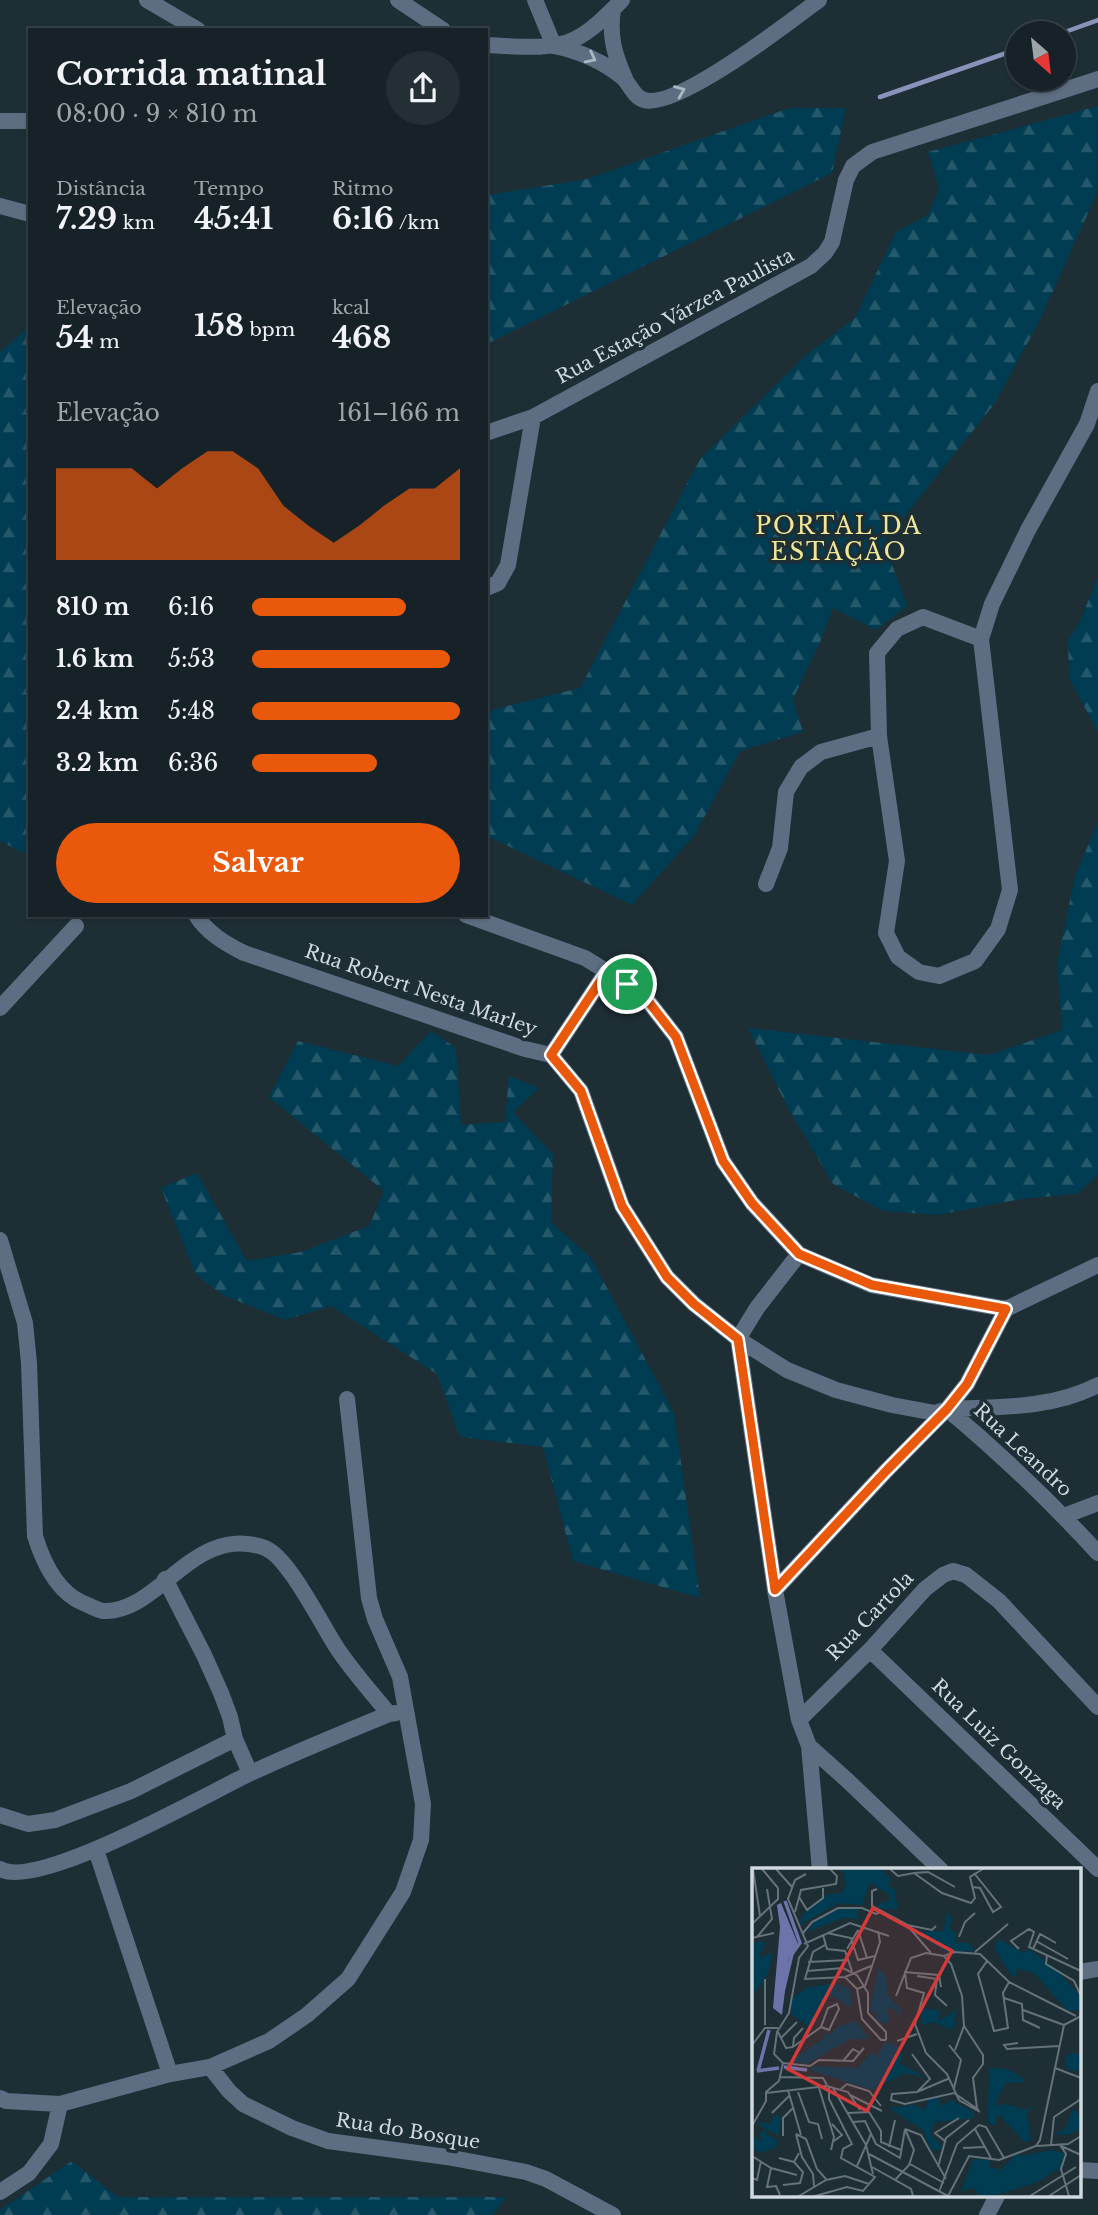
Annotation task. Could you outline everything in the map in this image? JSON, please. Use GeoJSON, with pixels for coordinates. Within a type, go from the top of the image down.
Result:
{"type":"FeatureCollection","features":[{"type":"Feature","properties":{"kind":"street"},"geometry":{"type":"LineString","coordinates":[[147,0],[195,28]]}},
{"type":"Feature","properties":{"kind":"street"},"geometry":{"type":"LineString","coordinates":[[398,0],[440,28]]}},
{"type":"Feature","properties":{"kind":"street"},"geometry":{"type":"LineString","coordinates":[[535,0],[554,46]]}},
{"type":"Feature","properties":{"kind":"street"},"geometry":{"type":"LineString","coordinates":[[617,5],[610,28],[616,59],[636,96],[645,101],[657,100],[695,84],[769,38],[819,0]]}},
{"type":"Feature","properties":{"kind":"street"},"geometry":{"type":"LineString","coordinates":[[554,46],[581,35],[617,5]]}},
{"type":"Feature","properties":{"kind":"street"},"geometry":{"type":"LineString","coordinates":[[490,48],[554,46],[587,55],[625,78]]}},
{"type":"Feature","properties":{"kind":"street","name":"Rua Estação Várzea Paulista"},"geometry":{"type":"LineString","coordinates":[[488,432],[533,417],[811,266],[832,242],[846,180],[853,166],[872,152],[1098,79]]}},
{"type":"Feature","properties":{"kind":"street"},"geometry":{"type":"LineString","coordinates":[[0,121],[28,121]]}},
{"type":"Feature","properties":{"kind":"street"},"geometry":{"type":"LineString","coordinates":[[0,206],[28,213]]}},
{"type":"Feature","properties":{"kind":"street"},"geometry":{"type":"LineString","coordinates":[[981,639],[923,617],[897,629],[877,653],[879,736],[897,861],[886,933],[898,957],[919,972],[939,976],[975,961],[998,929],[1010,890],[981,639],[992,604],[1028,530],[1087,424],[1098,391]]}},
{"type":"Feature","properties":{"kind":"street"},"geometry":{"type":"LineString","coordinates":[[488,587],[498,583],[508,565],[533,417]]}},
{"type":"Feature","properties":{"kind":"street"},"geometry":{"type":"LineString","coordinates":[[766,884],[780,848],[786,792],[801,767],[821,752],[879,736]]}},
{"type":"Feature","properties":{"kind":"street","name":"Rua Robert Nesta Marley"},"geometry":{"type":"LineString","coordinates":[[197,917],[222,941],[244,953],[513,1045],[551,1055],[581,1091],[622,1206],[667,1277],[694,1304],[738,1339],[787,1370],[836,1390],[935,1413],[947,1409],[1054,1402],[1079,1395],[1098,1385]]}},
{"type":"Feature","properties":{"kind":"street"},"geometry":{"type":"LineString","coordinates":[[472,917],[585,958],[648,1001],[676,1037],[723,1161],[752,1203],[799,1254],[872,1285],[1006,1309],[1098,1265]]}},
{"type":"Feature","properties":{"kind":"street"},"geometry":{"type":"LineString","coordinates":[[0,1008],[76,926]]}},
{"type":"Feature","properties":{"kind":"street"},"geometry":{"type":"LineString","coordinates":[[551,1055],[607,971]]}},
{"type":"Feature","properties":{"kind":"street"},"geometry":{"type":"LineString","coordinates":[[0,1240],[25,1323],[29,1363],[35,1536],[41,1554],[63,1589],[77,1600],[102,1611],[124,1607],[140,1599],[201,1555],[220,1546],[237,1544],[268,1549],[278,1557],[298,1584],[339,1651],[397,1713]]}},
{"type":"Feature","properties":{"kind":"street"},"geometry":{"type":"LineString","coordinates":[[799,1254],[757,1308],[738,1339],[775,1590],[799,1720],[808,1746],[820,1868]]}},
{"type":"Feature","properties":{"kind":"street"},"geometry":{"type":"LineString","coordinates":[[775,1590],[947,1409],[967,1384],[1006,1309]]}},
{"type":"Feature","properties":{"kind":"street"},"geometry":{"type":"LineString","coordinates":[[0,2098],[6,2101],[60,2104],[170,2074],[210,2067],[269,2040],[307,2015],[348,1979],[402,1892],[421,1840],[423,1804],[397,1713],[400,1677],[369,1598],[347,1399]]}},
{"type":"Feature","properties":{"kind":"street","name":"Rua Leandro"},"geometry":{"type":"LineString","coordinates":[[947,1409],[993,1448],[1064,1516],[1098,1553]]}},
{"type":"Feature","properties":{"kind":"street"},"geometry":{"type":"LineString","coordinates":[[1064,1516],[1098,1503]]}},
{"type":"Feature","properties":{"kind":"street","name":"Rua Cartola"},"geometry":{"type":"LineString","coordinates":[[799,1720],[870,1650],[925,1589],[943,1574],[954,1572],[967,1575],[999,1601],[1098,1707]]}},
{"type":"Feature","properties":{"kind":"street"},"geometry":{"type":"LineString","coordinates":[[165,1579],[221,1693],[235,1739],[250,1773]]}},
{"type":"Feature","properties":{"kind":"street","name":"Rua Luiz Gonzaga"},"geometry":{"type":"LineString","coordinates":[[870,1650],[1098,1868]]}},
{"type":"Feature","properties":{"kind":"street"},"geometry":{"type":"LineString","coordinates":[[0,1869],[8,1874],[31,1871],[96,1850],[140,1831],[250,1773],[397,1713]]}},
{"type":"Feature","properties":{"kind":"street"},"geometry":{"type":"LineString","coordinates":[[0,1815],[28,1824],[55,1821],[131,1791],[235,1739]]}},
{"type":"Feature","properties":{"kind":"street"},"geometry":{"type":"LineString","coordinates":[[808,1746],[939,1868]]}},
{"type":"Feature","properties":{"kind":"street"},"geometry":{"type":"LineString","coordinates":[[96,1850],[170,2074]]}},
{"type":"Feature","properties":{"kind":"street"},"geometry":{"type":"LineString","coordinates":[[1080,1972],[1098,1969]]}},
{"type":"Feature","properties":{"kind":"street","name":"Rua do Bosque"},"geometry":{"type":"LineString","coordinates":[[210,2067],[243,2104],[292,2128],[328,2141],[447,2157],[526,2172],[547,2179],[613,2215]]}},
{"type":"Feature","properties":{"kind":"street"},"geometry":{"type":"LineString","coordinates":[[0,2192],[29,2172],[51,2144],[60,2104]]}},
{"type":"Feature","properties":{"kind":"street"},"geometry":{"type":"LineString","coordinates":[[1080,2170],[1098,2171]]}},
{"type":"Feature","properties":{"kind":"street"},"geometry":{"type":"LineString","coordinates":[[987,2215],[996,2198]]}},
{"type":"Feature","properties":{"kind":"green space"},"geometry":{"type":"Polygon","coordinates":[[[1098,106],[1097,193],[1040,320],[995,403],[884,542],[907,606],[876,630],[833,608],[793,699],[803,732],[740,751],[694,836],[632,905],[488,836],[488,713],[495,709],[580,688],[700,459],[805,356],[855,318],[896,232],[928,215],[939,189],[928,152],[1098,106]]]}},
{"type":"Feature","properties":{"kind":"green space"},"geometry":{"type":"Polygon","coordinates":[[[790,108],[846,108],[832,173],[488,344],[488,195],[587,179],[790,108]]]}},
{"type":"Feature","properties":{"kind":"green space"},"geometry":{"type":"Polygon","coordinates":[[[28,322],[28,855],[0,841],[0,352],[22,333],[28,322]]]}},
{"type":"Feature","properties":{"kind":"green space"},"geometry":{"type":"Polygon","coordinates":[[[1098,577],[1098,732],[1069,678],[1068,640],[1079,623],[1098,577]]]}},
{"type":"Feature","properties":{"kind":"green space"},"geometry":{"type":"Polygon","coordinates":[[[1098,822],[1098,1175],[1077,1194],[1021,1199],[938,1215],[883,1211],[833,1184],[788,1108],[748,1028],[989,1055],[1062,1030],[1057,964],[1075,876],[1098,822]]]}},
{"type":"Feature","properties":{"kind":"green space"},"geometry":{"type":"Polygon","coordinates":[[[431,1031],[456,1048],[461,1125],[505,1122],[509,1076],[539,1088],[513,1112],[553,1154],[551,1222],[591,1258],[674,1413],[700,1598],[573,1561],[543,1447],[460,1437],[437,1374],[331,1306],[285,1320],[223,1295],[196,1275],[161,1188],[197,1173],[247,1261],[301,1252],[369,1226],[384,1191],[269,1097],[298,1041],[398,1066],[431,1031]]]}},
{"type":"Feature","properties":{"kind":"green space"},"geometry":{"type":"Polygon","coordinates":[[[72,2161],[118,2197],[506,2197],[493,2215],[0,2215],[0,2210],[72,2161]]]}},
{"type":"Feature","properties":{"kind":"waterway"},"geometry":{"type":"LineString","coordinates":[[1076,28],[1098,20]]}},
{"type":"Feature","properties":{"kind":"waterway"},"geometry":{"type":"LineString","coordinates":[[880,97],[1006,53]]}},
{"type":"Feature","properties":{"kind":"district","name":"PORTAL DA ESTAÇÃO"},"geometry":{"type":"Point","coordinates":[839,539]}},
{"type":"Feature","properties":{"kind":"route"},"geometry":{"type":"LineString","coordinates":[[607,971],[627,984],[648,1001],[676,1037],[723,1161],[752,1203],[799,1254],[872,1285],[1006,1309],[967,1384],[947,1409],[775,1590],[738,1339],[694,1304],[667,1277],[622,1206],[581,1091],[551,1055],[607,971]]}}]}
